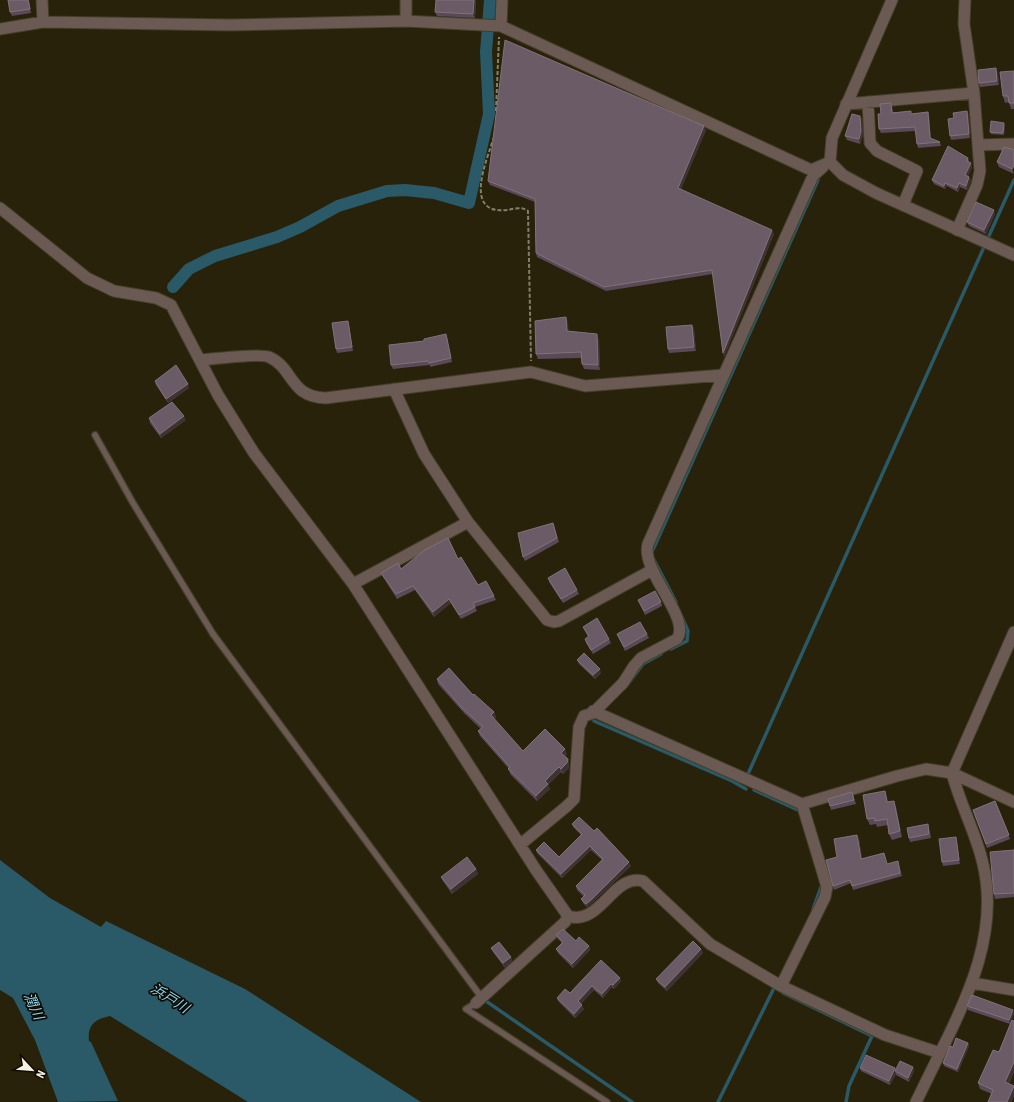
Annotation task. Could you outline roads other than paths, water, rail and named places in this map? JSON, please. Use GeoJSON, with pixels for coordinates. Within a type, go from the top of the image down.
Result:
{"type":"FeatureCollection","features":[{"type":"Feature","properties":{"kind":"street"},"geometry":{"type":"LineString","coordinates":[[42,0],[43,22]]}},
{"type":"Feature","properties":{"kind":"street"},"geometry":{"type":"LineString","coordinates":[[406,0],[406,20]]}},
{"type":"Feature","properties":{"kind":"street"},"geometry":{"type":"LineString","coordinates":[[497,26],[502,0]]}},
{"type":"Feature","properties":{"kind":"street"},"geometry":{"type":"LineString","coordinates":[[521,844],[574,799],[579,727],[584,716],[593,713],[593,711],[623,683],[641,658],[677,639],[680,635],[679,623],[652,570],[646,550],[648,544],[813,176],[830,162],[832,138],[892,0]]}},
{"type":"Feature","properties":{"kind":"street"},"geometry":{"type":"LineString","coordinates":[[957,230],[977,185],[980,171],[974,93],[964,24],[965,0]]}},
{"type":"Feature","properties":{"kind":"street"},"geometry":{"type":"LineString","coordinates":[[0,29],[43,22],[230,25],[406,20],[497,26],[811,170],[830,162]]}},
{"type":"Feature","properties":{"kind":"street"},"geometry":{"type":"LineString","coordinates":[[846,104],[974,93]]}},
{"type":"Feature","properties":{"kind":"street"},"geometry":{"type":"LineString","coordinates":[[868,102],[870,143],[877,151],[917,171],[903,206]]}},
{"type":"Feature","properties":{"kind":"street"},"geometry":{"type":"LineString","coordinates":[[978,145],[1014,144]]}},
{"type":"Feature","properties":{"kind":"street"},"geometry":{"type":"LineString","coordinates":[[830,162],[842,175],[903,206],[1014,256]]}},
{"type":"Feature","properties":{"kind":"street"},"geometry":{"type":"LineString","coordinates":[[0,208],[87,278],[114,291],[156,298],[170,305],[201,360],[218,395],[254,453],[353,584],[568,916],[576,919],[588,915],[626,882],[634,879],[643,881],[710,944],[781,986],[885,1034],[940,1053]]}},
{"type":"Feature","properties":{"kind":"street"},"geometry":{"type":"LineString","coordinates":[[201,360],[230,357],[268,356],[278,364],[301,391],[313,398],[326,398],[394,390],[531,372],[585,386],[723,375]]}},
{"type":"Feature","properties":{"kind":"street"},"geometry":{"type":"LineString","coordinates":[[394,390],[424,454],[468,522],[547,620],[554,622],[559,621],[652,570]]}},
{"type":"Feature","properties":{"kind":"street"},"geometry":{"type":"LineString","coordinates":[[353,584],[468,522]]}},
{"type":"Feature","properties":{"kind":"street"},"geometry":{"type":"LineString","coordinates":[[916,1102],[932,1065],[940,1053],[957,1019],[972,983],[986,926],[987,892],[983,865],[974,837],[958,797],[952,772],[1014,632]]}},
{"type":"Feature","properties":{"kind":"street"},"geometry":{"type":"LineString","coordinates":[[593,711],[802,804],[896,776],[926,769],[952,772],[1014,802]]}},
{"type":"Feature","properties":{"kind":"street"},"geometry":{"type":"LineString","coordinates":[[781,986],[825,897],[827,887],[802,804]]}},
{"type":"Feature","properties":{"kind":"street"},"geometry":{"type":"LineString","coordinates":[[479,1000],[565,922],[568,916]]}},
{"type":"Feature","properties":{"kind":"street"},"geometry":{"type":"LineString","coordinates":[[972,983],[1014,990]]}},
{"type":"Feature","properties":{"kind":"lane"},"geometry":{"type":"LineString","coordinates":[[95,435],[133,503],[213,634],[479,1000],[466,1009],[607,1102]]}},
{"type":"Feature","properties":{"kind":"water"},"geometry":{"type":"Polygon","coordinates":[[[0,860],[50,898],[101,927],[106,921],[245,989],[421,1102],[248,1102],[110,1016],[100,1019],[93,1024],[89,1031],[89,1041],[91,1042],[118,1101],[58,1102],[35,1040],[13,998],[0,990],[0,860]]]}},
{"type":"Feature","properties":{"kind":"waterway"},"geometry":{"type":"LineString","coordinates":[[173,287],[189,269],[215,256],[277,237],[300,227],[338,206],[387,191],[405,190],[434,193],[469,203],[489,114],[486,52],[490,0]]}},
{"type":"Feature","properties":{"kind":"waterway"},"geometry":{"type":"LineString","coordinates":[[652,552],[818,180]]}},
{"type":"Feature","properties":{"kind":"waterway"},"geometry":{"type":"LineString","coordinates":[[748,774],[1014,180]]}},
{"type":"Feature","properties":{"kind":"waterway"},"geometry":{"type":"LineString","coordinates":[[653,558],[676,602]]}},
{"type":"Feature","properties":{"kind":"waterway"},"geometry":{"type":"LineString","coordinates":[[671,649],[687,641],[688,631],[682,617]]}},
{"type":"Feature","properties":{"kind":"waterway"},"geometry":{"type":"LineString","coordinates":[[628,684],[643,664],[661,654]]}},
{"type":"Feature","properties":{"kind":"waterway"},"geometry":{"type":"LineString","coordinates":[[594,721],[732,781],[746,789]]}},
{"type":"Feature","properties":{"kind":"waterway"},"geometry":{"type":"LineString","coordinates":[[754,790],[800,811]]}},
{"type":"Feature","properties":{"kind":"waterway"},"geometry":{"type":"LineString","coordinates":[[813,909],[821,887]]}},
{"type":"Feature","properties":{"kind":"waterway"},"geometry":{"type":"LineString","coordinates":[[718,1102],[775,986]]}},
{"type":"Feature","properties":{"kind":"waterway"},"geometry":{"type":"LineString","coordinates":[[783,993],[872,1036],[849,1086],[846,1102]]}},
{"type":"Feature","properties":{"kind":"waterway"},"geometry":{"type":"LineString","coordinates":[[483,999],[632,1102]]}},
{"type":"Feature","properties":{"kind":"water label","name":"浜戸川"},"geometry":{"type":"Point","coordinates":[170,998]}},
{"type":"Feature","properties":{"kind":"water label","name":"潤川"},"geometry":{"type":"Point","coordinates":[34,1006]}}]}
